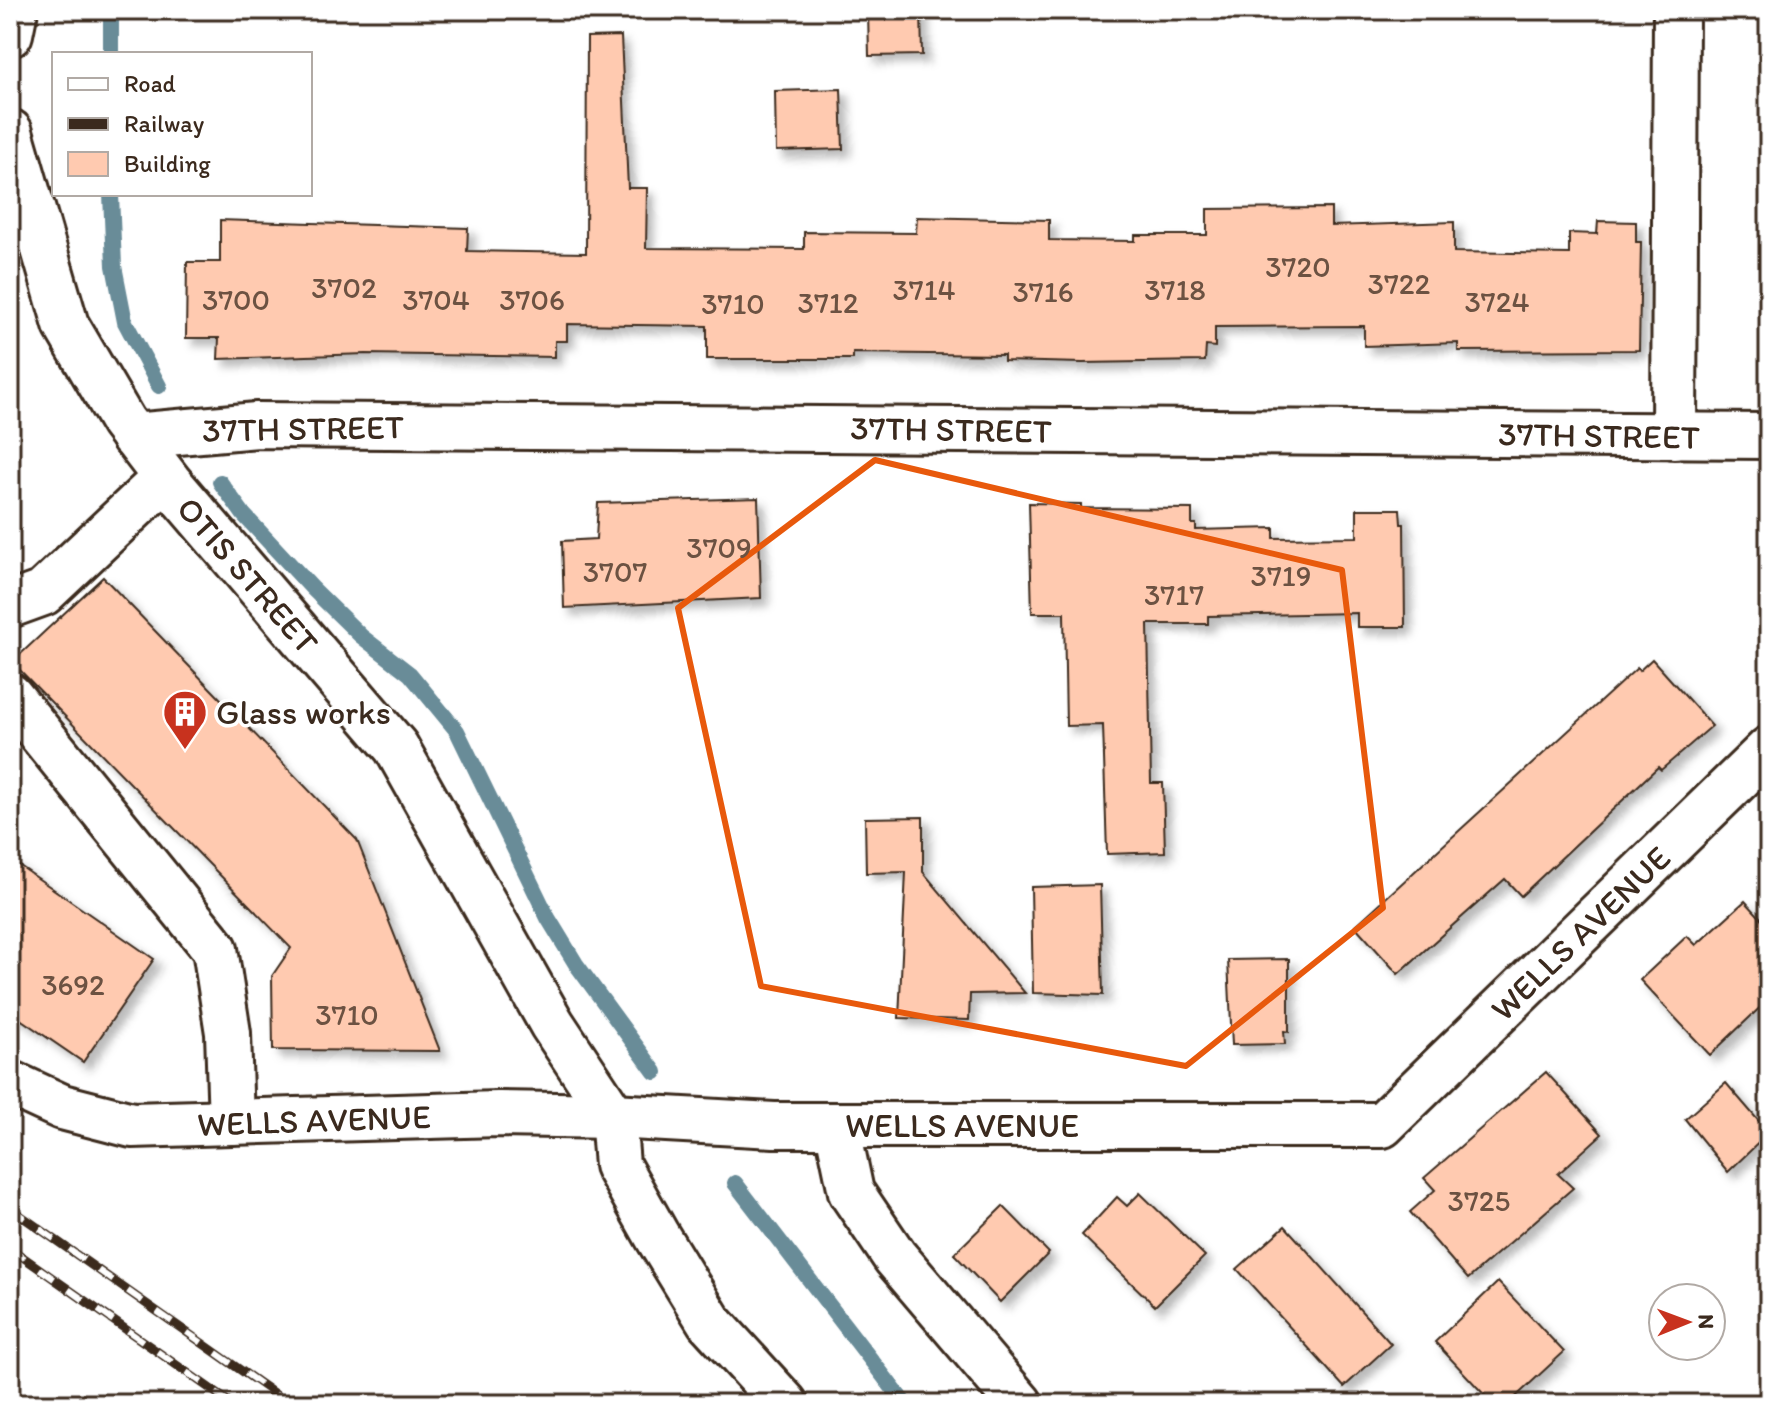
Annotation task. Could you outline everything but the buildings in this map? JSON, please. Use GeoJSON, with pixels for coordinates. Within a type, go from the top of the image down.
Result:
{"type":"FeatureCollection","features":[{"type":"Feature","properties":{"kind":"street"},"geometry":{"type":"LineString","coordinates":[[10,34],[15,10]]}},
{"type":"Feature","properties":{"kind":"street"},"geometry":{"type":"LineString","coordinates":[[1674,436],[1676,10]]}},
{"type":"Feature","properties":{"kind":"street","name":"OTIS STREET"},"geometry":{"type":"LineString","coordinates":[[10,132],[66,325],[133,436],[165,478],[396,747],[552,1024],[613,1116]]}},
{"type":"Feature","properties":{"kind":"street","name":"37TH STREET"},"geometry":{"type":"LineString","coordinates":[[133,436],[273,425],[1769,436]]}},
{"type":"Feature","properties":{"kind":"street"},"geometry":{"type":"LineString","coordinates":[[10,605],[43,593],[165,478]]}},
{"type":"Feature","properties":{"kind":"street"},"geometry":{"type":"LineString","coordinates":[[10,696],[215,949],[228,1033],[231,1122]]}},
{"type":"Feature","properties":{"kind":"street","name":"WELLS AVENUE"},"geometry":{"type":"LineString","coordinates":[[10,1083],[62,1107],[132,1125],[498,1114],[837,1125],[1382,1125],[1769,749]]}},
{"type":"Feature","properties":{"kind":"street"},"geometry":{"type":"LineString","coordinates":[[613,1116],[617,1165],[657,1236],[709,1321],[785,1404]]}},
{"type":"Feature","properties":{"kind":"street"},"geometry":{"type":"LineString","coordinates":[[837,1125],[851,1192],[895,1257],[1020,1404]]}},
{"type":"Feature","properties":{"kind":"highlighted area"},"geometry":{"type":"Polygon","coordinates":[[[875,460],[1342,570],[1383,908],[1186,1066],[761,986],[678,608],[875,460]]]}},
{"type":"Feature","properties":{"kind":"waterway"},"geometry":{"type":"LineString","coordinates":[[111,10],[111,52]]}},
{"type":"Feature","properties":{"kind":"waterway"},"geometry":{"type":"LineString","coordinates":[[111,196],[114,266],[125,322],[159,386]]}},
{"type":"Feature","properties":{"kind":"waterway"},"geometry":{"type":"LineString","coordinates":[[220,482],[244,515],[312,588],[361,636],[410,674],[457,731],[548,918],[576,964],[655,1072]]}},
{"type":"Feature","properties":{"kind":"waterway"},"geometry":{"type":"LineString","coordinates":[[735,1183],[905,1404]]}},
{"type":"Feature","properties":{"kind":"railway"},"geometry":{"type":"LineString","coordinates":[[10,1208],[289,1404]]}},
{"type":"Feature","properties":{"kind":"railway"},"geometry":{"type":"LineString","coordinates":[[10,1248],[232,1404]]}},
{"type":"Feature","properties":{"kind":"place","name":"Glass works"},"geometry":{"type":"Point","coordinates":[185,751]}}]}
